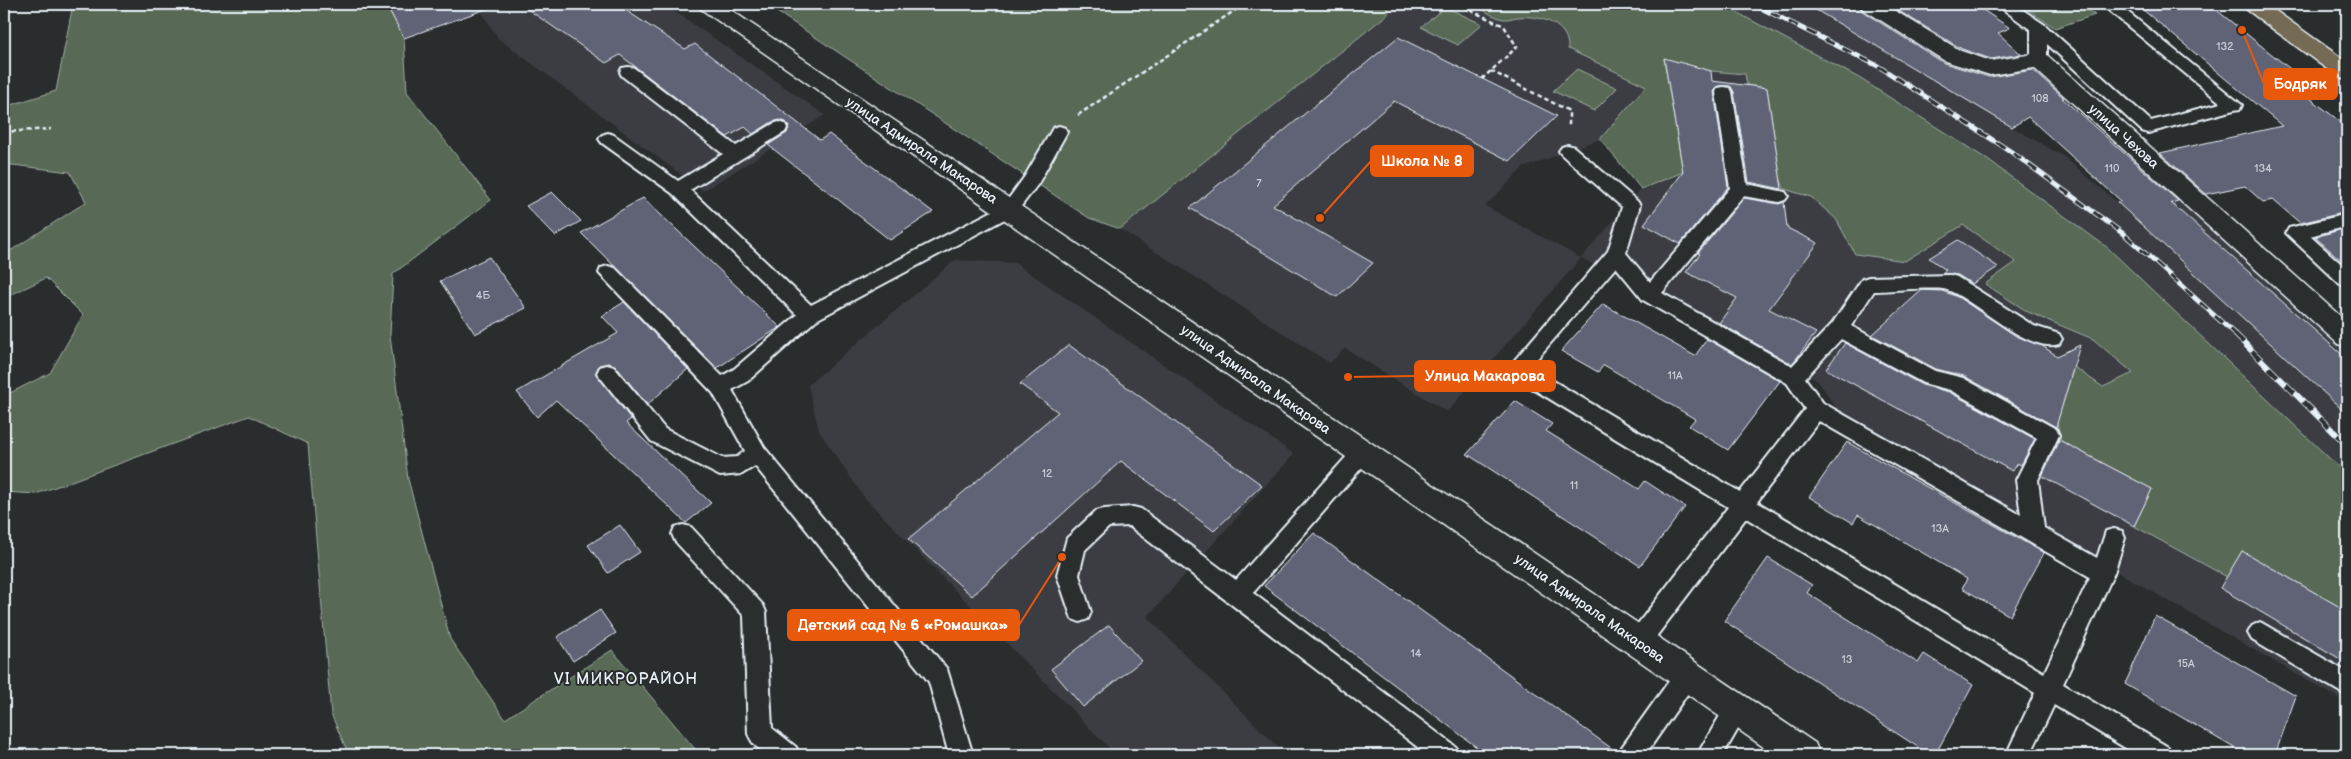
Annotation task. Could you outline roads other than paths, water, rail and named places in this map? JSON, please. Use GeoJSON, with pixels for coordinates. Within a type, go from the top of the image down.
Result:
{"type":"FeatureCollection","features":[{"type":"Feature","properties":{"kind":"main road","name":"улица Адмирала Макарова"},"geometry":{"type":"LineString","coordinates":[[708,4],[1010,209],[1803,755]]}},
{"type":"Feature","properties":{"kind":"main road"},"geometry":{"type":"LineString","coordinates":[[1870,4],[1953,56],[1990,68],[2039,60]]}},
{"type":"Feature","properties":{"kind":"main road"},"geometry":{"type":"LineString","coordinates":[[2253,4],[2347,73]]}},
{"type":"Feature","properties":{"kind":"main road","name":"улица Чехова"},"geometry":{"type":"LineString","coordinates":[[2039,60],[2347,337]]}},
{"type":"Feature","properties":{"kind":"lane"},"geometry":{"type":"LineString","coordinates":[[2004,4],[2038,28],[2148,127],[2234,105],[2109,4]]}},
{"type":"Feature","properties":{"kind":"lane"},"geometry":{"type":"LineString","coordinates":[[2038,28],[2039,60]]}},
{"type":"Feature","properties":{"kind":"lane"},"geometry":{"type":"LineString","coordinates":[[628,72],[735,154]]}},
{"type":"Feature","properties":{"kind":"lane"},"geometry":{"type":"LineString","coordinates":[[1650,295],[1739,189],[1724,92]]}},
{"type":"Feature","properties":{"kind":"lane"},"geometry":{"type":"LineString","coordinates":[[678,189],[779,128]]}},
{"type":"Feature","properties":{"kind":"lane"},"geometry":{"type":"LineString","coordinates":[[720,388],[741,375],[809,314],[1010,209],[1032,180],[1059,132]]}},
{"type":"Feature","properties":{"kind":"lane"},"geometry":{"type":"LineString","coordinates":[[608,139],[678,189],[809,314]]}},
{"type":"Feature","properties":{"kind":"lane"},"geometry":{"type":"LineString","coordinates":[[1568,150],[1631,204],[1616,254],[1517,369],[2159,755]]}},
{"type":"Feature","properties":{"kind":"lane"},"geometry":{"type":"LineString","coordinates":[[1739,189],[1779,196]]}},
{"type":"Feature","properties":{"kind":"lane"},"geometry":{"type":"LineString","coordinates":[[2347,220],[2295,233],[2347,279]]}},
{"type":"Feature","properties":{"kind":"lane"},"geometry":{"type":"LineString","coordinates":[[1616,254],[1650,295],[1794,377],[1816,409],[2103,572]]}},
{"type":"Feature","properties":{"kind":"lane"},"geometry":{"type":"LineString","coordinates":[[608,272],[720,388],[757,454],[939,677],[962,755]]}},
{"type":"Feature","properties":{"kind":"lane"},"geometry":{"type":"LineString","coordinates":[[1794,377],[1839,329],[1870,284],[1950,282],[2028,331],[2052,339]]}},
{"type":"Feature","properties":{"kind":"lane"},"geometry":{"type":"LineString","coordinates":[[1839,329],[1930,376],[1956,384],[2049,435],[2028,480],[2034,533]]}},
{"type":"Feature","properties":{"kind":"lane"},"geometry":{"type":"LineString","coordinates":[[607,373],[658,435],[720,467],[742,465],[757,454]]}},
{"type":"Feature","properties":{"kind":"lane"},"geometry":{"type":"LineString","coordinates":[[1638,642],[1816,409]]}},
{"type":"Feature","properties":{"kind":"lane"},"geometry":{"type":"LineString","coordinates":[[1238,594],[1363,452]]}},
{"type":"Feature","properties":{"kind":"lane"},"geometry":{"type":"LineString","coordinates":[[1080,612],[1068,575],[1075,545],[1104,518],[1133,516],[1238,594],[1447,755]]}},
{"type":"Feature","properties":{"kind":"lane"},"geometry":{"type":"LineString","coordinates":[[683,534],[755,612],[760,734],[787,755]]}},
{"type":"Feature","properties":{"kind":"lane"},"geometry":{"type":"LineString","coordinates":[[2018,755],[2103,572],[2114,538]]}},
{"type":"Feature","properties":{"kind":"lane"},"geometry":{"type":"LineString","coordinates":[[2260,633],[2347,685]]}},
{"type":"Feature","properties":{"kind":"lane"},"geometry":{"type":"LineString","coordinates":[[1631,755],[1687,675]]}},
{"type":"Feature","properties":{"kind":"lane"},"geometry":{"type":"LineString","coordinates":[[1709,755],[1737,710]]}},
{"type":"Feature","properties":{"kind":"railway"},"geometry":{"type":"LineString","coordinates":[[1753,4],[1878,66],[2010,151],[2125,235],[2236,335]]}},
{"type":"Feature","properties":{"kind":"railway"},"geometry":{"type":"LineString","coordinates":[[2235,334],[2347,445]]}},
{"type":"Feature","properties":{"kind":"place","name":"Бодряк"},"geometry":{"type":"Point","coordinates":[2242,30]}},
{"type":"Feature","properties":{"kind":"place","name":"Школа № 8"},"geometry":{"type":"Point","coordinates":[1320,218]}},
{"type":"Feature","properties":{"kind":"place","name":"Улица Макарова"},"geometry":{"type":"Point","coordinates":[1348,377]}},
{"type":"Feature","properties":{"kind":"place","name":"Детский сад № 6 «Ромашка»"},"geometry":{"type":"Point","coordinates":[1062,557]}},
{"type":"Feature","properties":{"kind":"district","name":"VI МИКРОРАЙОН"},"geometry":{"type":"Point","coordinates":[626,678]}}]}
